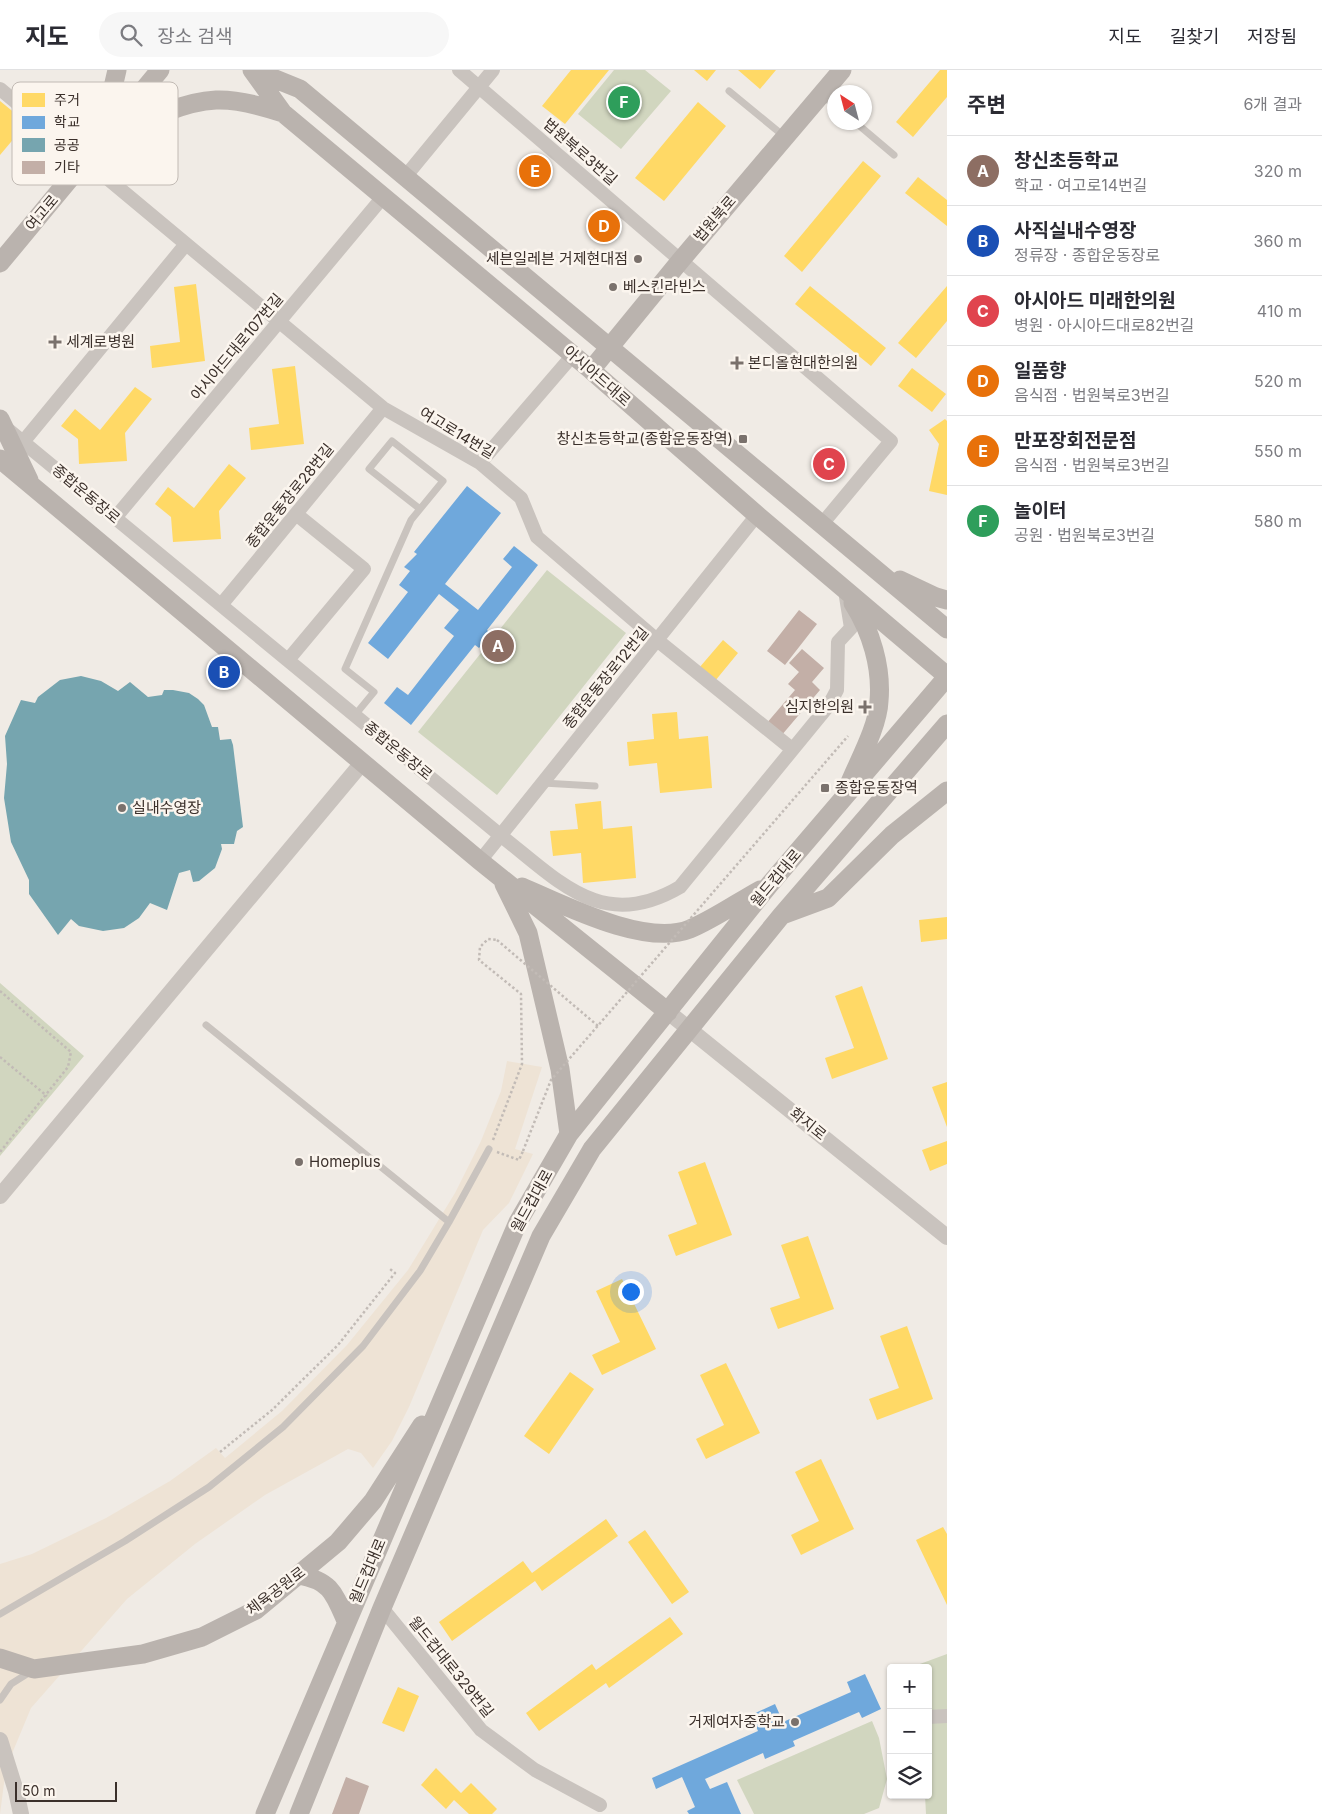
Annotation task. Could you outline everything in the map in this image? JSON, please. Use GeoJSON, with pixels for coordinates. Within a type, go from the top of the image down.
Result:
{"type":"FeatureCollection","features":[{"type":"Feature","properties":{"kind":"main road","name":"여고로"},"geometry":{"type":"LineString","coordinates":[[150,82],[160,70]]}},
{"type":"Feature","properties":{"kind":"main road","name":"아시아드대로"},"geometry":{"type":"LineString","coordinates":[[252,70],[283,112],[591,370],[756,515],[947,677]]}},
{"type":"Feature","properties":{"kind":"main road","name":"아시아드대로"},"geometry":{"type":"LineString","coordinates":[[252,70],[300,88],[947,629]]}},
{"type":"Feature","properties":{"kind":"main road","name":"법원북로"},"geometry":{"type":"LineString","coordinates":[[835,85],[842,70]]}},
{"type":"Feature","properties":{"kind":"main road"},"geometry":{"type":"LineString","coordinates":[[178,108],[216,100],[255,104],[283,112]]}},
{"type":"Feature","properties":{"kind":"main road","name":"법원북로"},"geometry":{"type":"LineString","coordinates":[[591,370],[785,137],[827,101]]}},
{"type":"Feature","properties":{"kind":"main road","name":"여고로"},"geometry":{"type":"LineString","coordinates":[[1,262],[66,185]]}},
{"type":"Feature","properties":{"kind":"main road"},"geometry":{"type":"LineString","coordinates":[[1,421],[32,486]]}},
{"type":"Feature","properties":{"kind":"main road","name":"종합운동장로"},"geometry":{"type":"LineString","coordinates":[[0,459],[362,764],[668,1012]]}},
{"type":"Feature","properties":{"kind":"main road"},"geometry":{"type":"LineString","coordinates":[[870,564],[936,597],[947,600]]}},
{"type":"Feature","properties":{"kind":"main road"},"geometry":{"type":"LineString","coordinates":[[841,802],[874,722],[880,702],[878,671],[868,630],[846,591]]}},
{"type":"Feature","properties":{"kind":"main road","name":"월드컵대로"},"geometry":{"type":"LineString","coordinates":[[265,1814],[346,1620],[518,1222],[570,1134],[770,884],[947,677]]}},
{"type":"Feature","properties":{"kind":"main road","name":"월드컵대로"},"geometry":{"type":"LineString","coordinates":[[299,1814],[382,1608],[541,1236],[592,1149],[781,916],[947,724]]}},
{"type":"Feature","properties":{"kind":"main road"},"geometry":{"type":"LineString","coordinates":[[781,916],[828,898],[892,835],[947,791]]}},
{"type":"Feature","properties":{"kind":"main road"},"geometry":{"type":"LineString","coordinates":[[501,878],[604,921],[663,934],[689,930],[770,884]]}},
{"type":"Feature","properties":{"kind":"main road"},"geometry":{"type":"LineString","coordinates":[[501,878],[528,933],[560,1069],[570,1134]]}},
{"type":"Feature","properties":{"kind":"main road","name":"체육공원로"},"geometry":{"type":"LineString","coordinates":[[0,1658],[34,1669],[143,1654],[202,1638],[256,1610],[300,1576],[338,1542],[373,1501],[404,1450],[445,1391]]}},
{"type":"Feature","properties":{"kind":"main road"},"geometry":{"type":"LineString","coordinates":[[300,1576],[317,1579],[327,1585],[346,1620]]}},
{"type":"Feature","properties":{"kind":"street","name":"법원북로3번길"},"geometry":{"type":"LineString","coordinates":[[459,70],[891,441],[822,524]]}},
{"type":"Feature","properties":{"kind":"street"},"geometry":{"type":"LineString","coordinates":[[405,177],[493,70]]}},
{"type":"Feature","properties":{"kind":"street","name":"여고로14번길"},"geometry":{"type":"LineString","coordinates":[[0,89],[12,99]]}},
{"type":"Feature","properties":{"kind":"street","name":"여고로14번길"},"geometry":{"type":"LineString","coordinates":[[115,185],[383,408],[480,463],[521,498],[537,537],[657,640],[792,749]]}},
{"type":"Feature","properties":{"kind":"street","name":"아시아드대로107번길"},"geometry":{"type":"LineString","coordinates":[[115,518],[383,197]]}},
{"type":"Feature","properties":{"kind":"street"},"geometry":{"type":"LineString","coordinates":[[23,442],[186,244]]}},
{"type":"Feature","properties":{"kind":"street"},"geometry":{"type":"LineString","coordinates":[[480,463],[572,355]]}},
{"type":"Feature","properties":{"kind":"street","name":"종합운동장로28번길"},"geometry":{"type":"LineString","coordinates":[[221,605],[383,408]]}},
{"type":"Feature","properties":{"kind":"street","name":"종합운동장로"},"geometry":{"type":"LineString","coordinates":[[1,421],[23,442],[500,835],[574,893],[611,905],[644,902],[680,887],[829,705],[837,690],[838,642],[851,628],[846,591]]}},
{"type":"Feature","properties":{"kind":"street"},"geometry":{"type":"LineString","coordinates":[[288,660],[364,569],[296,514]]}},
{"type":"Feature","properties":{"kind":"street","name":"종합운동장로12번길"},"geometry":{"type":"LineString","coordinates":[[480,861],[756,515]]}},
{"type":"Feature","properties":{"kind":"street"},"geometry":{"type":"LineString","coordinates":[[0,1196],[362,764]]}},
{"type":"Feature","properties":{"kind":"street","name":"화지로"},"geometry":{"type":"LineString","coordinates":[[668,1012],[947,1237]]}},
{"type":"Feature","properties":{"kind":"street","name":"월드컵대로329번길"},"geometry":{"type":"LineString","coordinates":[[382,1608],[480,1730],[535,1770],[600,1805]]}},
{"type":"Feature","properties":{"kind":"street"},"geometry":{"type":"LineString","coordinates":[[932,1717],[947,1716]]}},
{"type":"Feature","properties":{"kind":"street"},"geometry":{"type":"LineString","coordinates":[[0,1740],[21,1814]]}},
{"type":"Feature","properties":{"kind":"lane"},"geometry":{"type":"LineString","coordinates":[[729,92],[785,137]]}},
{"type":"Feature","properties":{"kind":"lane"},"geometry":{"type":"LineString","coordinates":[[864,130],[894,155]]}},
{"type":"Feature","properties":{"kind":"lane"},"geometry":{"type":"LineString","coordinates":[[355,716],[374,692],[345,669],[411,520],[443,481],[392,441],[369,469],[420,509]]}},
{"type":"Feature","properties":{"kind":"lane"},"geometry":{"type":"LineString","coordinates":[[543,782],[595,786]]}},
{"type":"Feature","properties":{"kind":"lane"},"geometry":{"type":"LineString","coordinates":[[206,1024],[449,1222]]}},
{"type":"Feature","properties":{"kind":"lane"},"geometry":{"type":"LineString","coordinates":[[0,1614],[125,1541],[209,1488],[283,1427],[363,1346],[420,1272],[489,1149]]}},
{"type":"Feature","properties":{"kind":"lane"},"geometry":{"type":"LineString","coordinates":[[0,1700],[11,1684],[34,1669]]}},
{"type":"Feature","properties":{"kind":"path"},"geometry":{"type":"LineString","coordinates":[[598,1026],[497,940],[488,939],[480,947],[479,960],[521,994],[522,1064],[489,1149],[519,1160],[551,1080],[560,1069],[598,1026],[848,736]]}},
{"type":"Feature","properties":{"kind":"path"},"geometry":{"type":"LineString","coordinates":[[0,991],[71,1052],[68,1067],[47,1096],[0,1152]]}},
{"type":"Feature","properties":{"kind":"path"},"geometry":{"type":"LineString","coordinates":[[0,1057],[47,1096]]}},
{"type":"Feature","properties":{"kind":"path"},"geometry":{"type":"LineString","coordinates":[[220,1452],[272,1410],[338,1345],[395,1273],[390,1269]]}},
{"type":"Feature","properties":{"kind":"green space"},"geometry":{"type":"Polygon","coordinates":[[[614,70],[645,70],[671,91],[621,149],[578,114],[614,70]]]}},
{"type":"Feature","properties":{"kind":"green space"},"geometry":{"type":"Polygon","coordinates":[[[547,570],[626,633],[497,795],[418,732],[547,570]]]}},
{"type":"Feature","properties":{"kind":"green space"},"geometry":{"type":"Polygon","coordinates":[[[0,983],[84,1056],[0,1156],[0,983]]]}},
{"type":"Feature","properties":{"kind":"green space"},"geometry":{"type":"Polygon","coordinates":[[[947,1654],[947,1814],[926,1814],[925,1799],[932,1799],[932,1664],[920,1664],[947,1654]]]}},
{"type":"Feature","properties":{"kind":"green space"},"geometry":{"type":"Polygon","coordinates":[[[872,1721],[879,1738],[887,1779],[879,1808],[864,1814],[754,1814],[737,1780],[872,1721]]]}},
{"type":"Feature","properties":{"kind":"shaded area"},"geometry":{"type":"Polygon","coordinates":[[[507,1061],[542,1067],[515,1149],[533,1154],[509,1203],[483,1230],[409,1407],[392,1441],[373,1468],[361,1453],[348,1449],[265,1495],[195,1544],[127,1599],[31,1708],[6,1768],[0,1814],[0,1564],[32,1554],[106,1518],[170,1481],[216,1448],[225,1458],[282,1411],[347,1345],[408,1270],[455,1193],[481,1141],[501,1091],[507,1061]]]}},
{"type":"Feature","properties":{"kind":"building: 주거"},"geometry":{"type":"Polygon","coordinates":[[[571,70],[609,70],[565,124],[542,106],[571,70]]]}},
{"type":"Feature","properties":{"kind":"building: 주거"},"geometry":{"type":"Polygon","coordinates":[[[694,70],[716,70],[707,81],[694,70]]]}},
{"type":"Feature","properties":{"kind":"building: 주거"},"geometry":{"type":"Polygon","coordinates":[[[738,70],[776,70],[760,89],[738,70]]]}},
{"type":"Feature","properties":{"kind":"building: 주거"},"geometry":{"type":"Polygon","coordinates":[[[940,70],[947,70],[947,97],[913,137],[896,122],[940,70]]]}},
{"type":"Feature","properties":{"kind":"building: 주거"},"geometry":{"type":"Polygon","coordinates":[[[0,101],[12,111],[12,141],[0,155],[0,101]]]}},
{"type":"Feature","properties":{"kind":"building: 주거"},"geometry":{"type":"Polygon","coordinates":[[[698,102],[726,126],[664,201],[635,178],[698,102]]]}},
{"type":"Feature","properties":{"kind":"building: 주거"},"geometry":{"type":"Polygon","coordinates":[[[863,161],[881,176],[802,272],[784,256],[863,161]]]}},
{"type":"Feature","properties":{"kind":"building: 주거"},"geometry":{"type":"Polygon","coordinates":[[[918,177],[947,200],[947,226],[905,193],[918,177]]]}},
{"type":"Feature","properties":{"kind":"building: 주거"},"geometry":{"type":"Polygon","coordinates":[[[196,284],[205,361],[152,368],[150,346],[180,342],[174,287],[196,284]]]}},
{"type":"Feature","properties":{"kind":"building: 주거"},"geometry":{"type":"Polygon","coordinates":[[[810,286],[886,348],[871,366],[795,304],[810,286]]]}},
{"type":"Feature","properties":{"kind":"building: 주거"},"geometry":{"type":"Polygon","coordinates":[[[947,286],[947,321],[916,358],[898,343],[947,286]]]}},
{"type":"Feature","properties":{"kind":"building: 주거"},"geometry":{"type":"Polygon","coordinates":[[[295,366],[304,444],[251,450],[249,428],[279,424],[272,369],[295,366]]]}},
{"type":"Feature","properties":{"kind":"building: 주거"},"geometry":{"type":"Polygon","coordinates":[[[912,368],[946,394],[932,412],[898,386],[912,368]]]}},
{"type":"Feature","properties":{"kind":"building: 주거"},"geometry":{"type":"Polygon","coordinates":[[[135,387],[152,399],[125,433],[127,461],[79,464],[78,439],[61,426],[75,409],[100,430],[135,387]]]}},
{"type":"Feature","properties":{"kind":"building: 주거"},"geometry":{"type":"Polygon","coordinates":[[[945,419],[947,421],[947,495],[929,491],[939,444],[929,430],[945,419]]]}},
{"type":"Feature","properties":{"kind":"building: 주거"},"geometry":{"type":"Polygon","coordinates":[[[229,464],[246,478],[219,511],[221,539],[173,542],[171,517],[155,504],[168,487],[194,508],[229,464]]]}},
{"type":"Feature","properties":{"kind":"building: 주거"},"geometry":{"type":"Polygon","coordinates":[[[723,640],[738,653],[715,681],[699,668],[723,640]]]}},
{"type":"Feature","properties":{"kind":"building: 주거"},"geometry":{"type":"Polygon","coordinates":[[[677,712],[679,739],[708,736],[712,788],[660,793],[657,763],[629,766],[627,742],[654,739],[652,714],[677,712]]]}},
{"type":"Feature","properties":{"kind":"building: 주거"},"geometry":{"type":"Polygon","coordinates":[[[601,801],[603,829],[632,826],[636,878],[583,883],[581,853],[553,856],[550,831],[578,829],[575,804],[601,801]]]}},
{"type":"Feature","properties":{"kind":"building: 주거"},"geometry":{"type":"Polygon","coordinates":[[[947,917],[947,939],[921,942],[919,920],[947,917]]]}},
{"type":"Feature","properties":{"kind":"building: 주거"},"geometry":{"type":"Polygon","coordinates":[[[862,986],[888,1059],[832,1079],[825,1058],[854,1048],[835,996],[862,986]]]}},
{"type":"Feature","properties":{"kind":"building: 주거"},"geometry":{"type":"Polygon","coordinates":[[[947,1082],[947,1127],[932,1087],[947,1082]]]}},
{"type":"Feature","properties":{"kind":"building: 주거"},"geometry":{"type":"Polygon","coordinates":[[[947,1141],[947,1164],[930,1171],[922,1150],[947,1141]]]}},
{"type":"Feature","properties":{"kind":"building: 주거"},"geometry":{"type":"Polygon","coordinates":[[[705,1162],[732,1235],[676,1256],[668,1235],[697,1224],[678,1172],[705,1162]]]}},
{"type":"Feature","properties":{"kind":"building: 주거"},"geometry":{"type":"Polygon","coordinates":[[[808,1236],[834,1309],[778,1329],[770,1308],[800,1298],[781,1245],[808,1236]]]}},
{"type":"Feature","properties":{"kind":"building: 주거"},"geometry":{"type":"Polygon","coordinates":[[[622,1279],[656,1349],[602,1375],[592,1355],[620,1342],[596,1291],[622,1279]]]}},
{"type":"Feature","properties":{"kind":"building: 주거"},"geometry":{"type":"Polygon","coordinates":[[[907,1326],[933,1399],[877,1420],[869,1399],[899,1388],[880,1336],[907,1326]]]}},
{"type":"Feature","properties":{"kind":"building: 주거"},"geometry":{"type":"Polygon","coordinates":[[[726,1363],[760,1433],[706,1459],[696,1439],[724,1425],[700,1375],[726,1363]]]}},
{"type":"Feature","properties":{"kind":"building: 주거"},"geometry":{"type":"Polygon","coordinates":[[[570,1372],[594,1389],[549,1454],[524,1436],[570,1372]]]}},
{"type":"Feature","properties":{"kind":"building: 주거"},"geometry":{"type":"Polygon","coordinates":[[[821,1459],[854,1529],[801,1555],[791,1535],[819,1521],[795,1472],[821,1459]]]}},
{"type":"Feature","properties":{"kind":"building: 주거"},"geometry":{"type":"Polygon","coordinates":[[[606,1519],[618,1536],[542,1591],[535,1581],[452,1641],[439,1622],[523,1561],[532,1573],[606,1519]]]}},
{"type":"Feature","properties":{"kind":"building: 주거"},"geometry":{"type":"Polygon","coordinates":[[[943,1527],[947,1534],[947,1605],[916,1540],[943,1527]]]}},
{"type":"Feature","properties":{"kind":"building: 주거"},"geometry":{"type":"Polygon","coordinates":[[[645,1530],[689,1592],[672,1604],[628,1542],[645,1530]]]}},
{"type":"Feature","properties":{"kind":"building: 주거"},"geometry":{"type":"Polygon","coordinates":[[[670,1617],[683,1634],[609,1688],[606,1683],[539,1731],[526,1713],[592,1664],[596,1670],[670,1617]]]}},
{"type":"Feature","properties":{"kind":"building: 주거"},"geometry":{"type":"Polygon","coordinates":[[[398,1687],[419,1696],[404,1732],[382,1723],[398,1687]]]}},
{"type":"Feature","properties":{"kind":"building: 주거"},"geometry":{"type":"Polygon","coordinates":[[[436,1768],[461,1793],[471,1783],[497,1809],[492,1814],[469,1814],[454,1800],[446,1809],[421,1785],[436,1768]]]}},
{"type":"Feature","properties":{"kind":"building: 학교"},"geometry":{"type":"Polygon","coordinates":[[[467,486],[501,513],[445,584],[478,610],[512,567],[503,559],[514,546],[538,565],[487,630],[491,634],[479,648],[475,645],[411,725],[384,703],[397,687],[408,695],[454,636],[444,628],[459,610],[439,594],[388,659],[368,643],[408,592],[399,585],[410,571],[404,567],[417,554],[414,552],[467,486]]]}},
{"type":"Feature","properties":{"kind":"building: 학교"},"geometry":{"type":"Polygon","coordinates":[[[865,1674],[881,1709],[862,1718],[859,1712],[793,1741],[795,1746],[765,1759],[763,1753],[705,1779],[710,1789],[727,1782],[741,1814],[689,1814],[687,1811],[695,1807],[682,1777],[656,1789],[652,1778],[758,1731],[751,1715],[775,1704],[783,1722],[851,1692],[847,1682],[865,1674]]]}},
{"type":"Feature","properties":{"kind":"building: 공공","name":"실내수영장"},"geometry":{"type":"Polygon","coordinates":[[[81,676],[101,681],[118,691],[130,682],[148,697],[162,695],[164,690],[173,690],[189,693],[198,699],[204,705],[212,727],[218,727],[220,740],[231,739],[243,827],[237,831],[234,844],[221,844],[222,849],[215,868],[199,881],[193,882],[190,870],[179,873],[167,910],[150,903],[139,918],[124,928],[103,931],[79,926],[71,919],[58,935],[29,894],[29,880],[11,842],[4,798],[7,764],[5,736],[21,700],[35,703],[38,697],[60,680],[81,676]]]}},
{"type":"Feature","properties":{"kind":"building: 기타"},"geometry":{"type":"Polygon","coordinates":[[[799,610],[817,624],[785,665],[767,651],[799,610]]]}},
{"type":"Feature","properties":{"kind":"building: 기타"},"geometry":{"type":"Polygon","coordinates":[[[802,649],[824,668],[812,682],[820,690],[781,736],[766,724],[795,690],[788,684],[799,672],[789,663],[802,649]]]}},
{"type":"Feature","properties":{"kind":"building: 기타"},"geometry":{"type":"Polygon","coordinates":[[[346,1777],[369,1786],[359,1814],[332,1814],[346,1777]]]}},
{"type":"Feature","properties":{"kind":"place","name":"놀이터"},"geometry":{"type":"Point","coordinates":[624,102]}},
{"type":"Feature","properties":{"kind":"place","name":"만포장회전문점"},"geometry":{"type":"Point","coordinates":[535,171]}},
{"type":"Feature","properties":{"kind":"place","name":"일품향"},"geometry":{"type":"Point","coordinates":[604,226]}},
{"type":"Feature","properties":{"kind":"place","name":"세븐일레븐 거제현대점"},"geometry":{"type":"Point","coordinates":[638,259]}},
{"type":"Feature","properties":{"kind":"place","name":"베스킨라빈스"},"geometry":{"type":"Point","coordinates":[613,287]}},
{"type":"Feature","properties":{"kind":"place","name":"세계로병원"},"geometry":{"type":"Point","coordinates":[55,342]}},
{"type":"Feature","properties":{"kind":"place","name":"본디올현대한의원"},"geometry":{"type":"Point","coordinates":[737,363]}},
{"type":"Feature","properties":{"kind":"place","name":"창신초등학교(종합운동장역)"},"geometry":{"type":"Point","coordinates":[743,439]}},
{"type":"Feature","properties":{"kind":"place","name":"아시아드 미래한의원"},"geometry":{"type":"Point","coordinates":[829,464]}},
{"type":"Feature","properties":{"kind":"place","name":"창신초등학교"},"geometry":{"type":"Point","coordinates":[498,646]}},
{"type":"Feature","properties":{"kind":"place","name":"사직실내수영장"},"geometry":{"type":"Point","coordinates":[224,672]}},
{"type":"Feature","properties":{"kind":"place","name":"심지한의원"},"geometry":{"type":"Point","coordinates":[865,707]}},
{"type":"Feature","properties":{"kind":"place","name":"종합운동장역"},"geometry":{"type":"Point","coordinates":[825,788]}},
{"type":"Feature","properties":{"kind":"place","name":"실내수영장"},"geometry":{"type":"Point","coordinates":[122,808]}},
{"type":"Feature","properties":{"kind":"place","name":"Homeplus"},"geometry":{"type":"Point","coordinates":[299,1162]}},
{"type":"Feature","properties":{"kind":"place","name":"거제여자중학교"},"geometry":{"type":"Point","coordinates":[795,1722]}}]}
